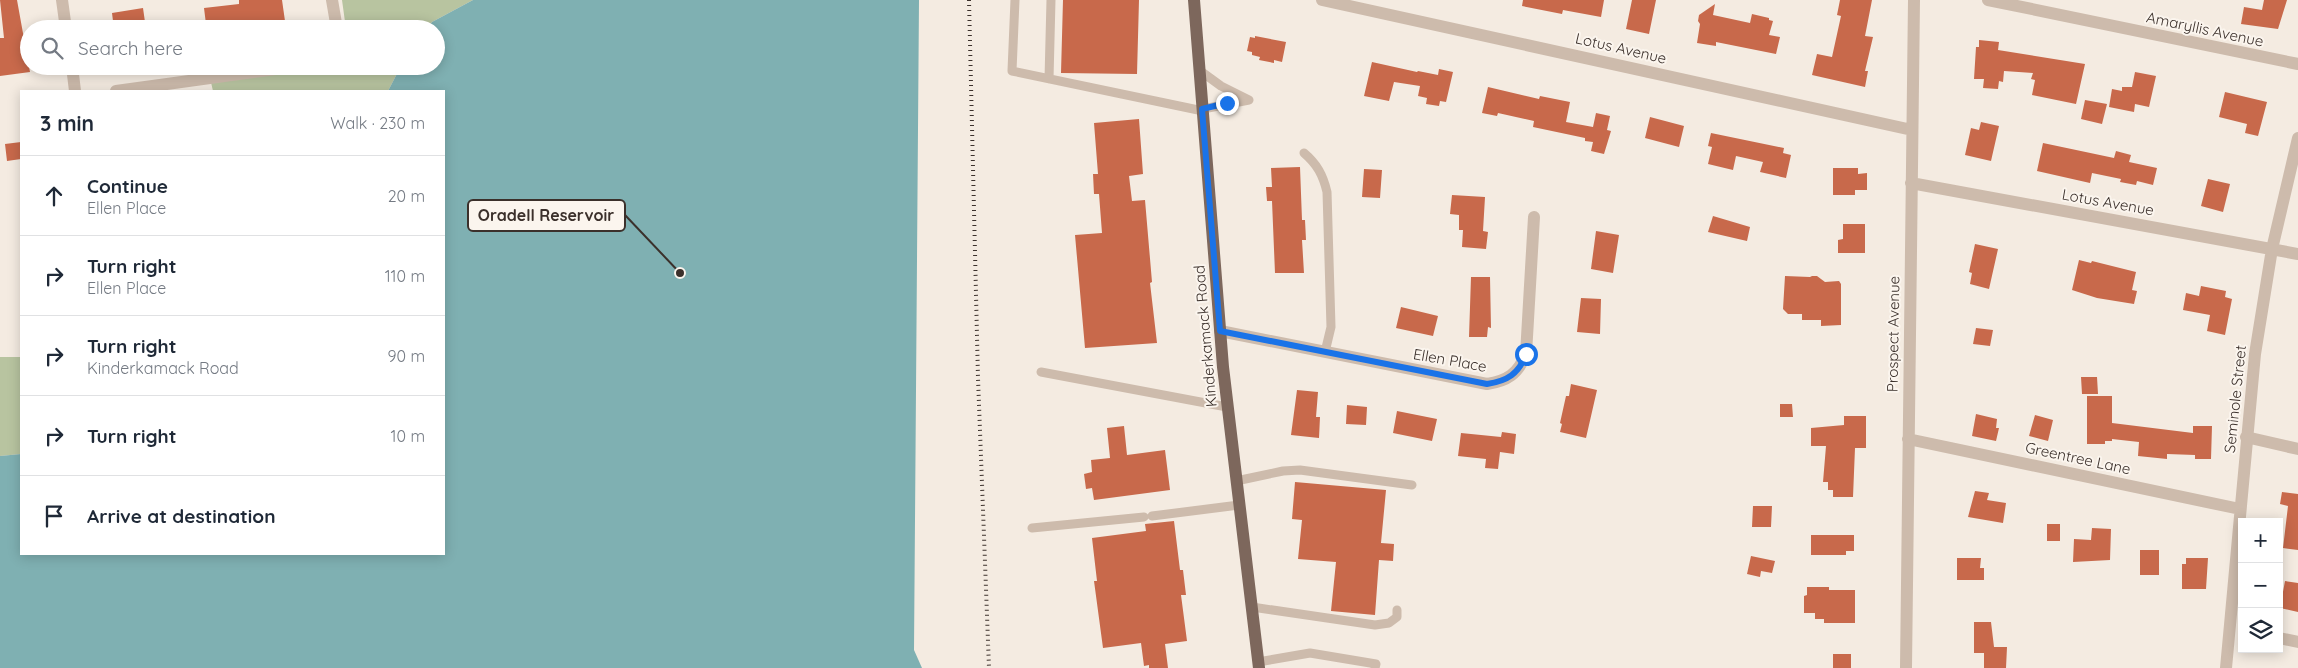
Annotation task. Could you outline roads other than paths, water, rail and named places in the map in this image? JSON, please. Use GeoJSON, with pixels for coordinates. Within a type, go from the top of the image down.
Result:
{"type":"FeatureCollection","features":[{"type":"Feature","properties":{"kind":"main road","name":"Kinderkamack Road"},"geometry":{"type":"LineString","coordinates":[[1194,0],[1227,407],[1259,665]]}},
{"type":"Feature","properties":{"kind":"street"},"geometry":{"type":"LineString","coordinates":[[62,0],[65,20]]}},
{"type":"Feature","properties":{"kind":"street"},"geometry":{"type":"LineString","coordinates":[[332,0],[335,20]]}},
{"type":"Feature","properties":{"kind":"street","name":"Lotus Avenue"},"geometry":{"type":"LineString","coordinates":[[1322,0],[1912,130]]}},
{"type":"Feature","properties":{"kind":"street","name":"Prospect Avenue"},"geometry":{"type":"LineString","coordinates":[[1906,668],[1914,0]]}},
{"type":"Feature","properties":{"kind":"street","name":"Amaryllis Avenue"},"geometry":{"type":"LineString","coordinates":[[1988,0],[2298,64]]}},
{"type":"Feature","properties":{"kind":"street"},"geometry":{"type":"LineString","coordinates":[[73,75],[75,90]]}},
{"type":"Feature","properties":{"kind":"street"},"geometry":{"type":"LineString","coordinates":[[123,90],[232,75]]}},
{"type":"Feature","properties":{"kind":"street","name":"Seminole Street"},"geometry":{"type":"LineString","coordinates":[[2226,668],[2236,629],[2240,509],[2255,354],[2272,249],[2298,138]]}},
{"type":"Feature","properties":{"kind":"street","name":"Lotus Avenue"},"geometry":{"type":"LineString","coordinates":[[1911,182],[2298,254]]}},
{"type":"Feature","properties":{"kind":"street","name":"Ellen Place"},"geometry":{"type":"LineString","coordinates":[[1220,331],[1487,384],[1501,382],[1513,376],[1522,365],[1526,354],[1534,217]]}},
{"type":"Feature","properties":{"kind":"street"},"geometry":{"type":"LineString","coordinates":[[2246,438],[2298,449]]}},
{"type":"Feature","properties":{"kind":"street","name":"Greentree Lane"},"geometry":{"type":"LineString","coordinates":[[1908,439],[2240,509]]}},
{"type":"Feature","properties":{"kind":"street"},"geometry":{"type":"LineString","coordinates":[[2283,639],[2298,642]]}},
{"type":"Feature","properties":{"kind":"lane"},"geometry":{"type":"LineString","coordinates":[[1014,0],[1012,71],[1203,110],[1249,100],[1221,86],[1199,70]]}},
{"type":"Feature","properties":{"kind":"lane"},"geometry":{"type":"LineString","coordinates":[[1049,79],[1052,0]]}},
{"type":"Feature","properties":{"kind":"lane"},"geometry":{"type":"LineString","coordinates":[[1304,153],[1316,164],[1324,180],[1327,192],[1331,327],[1326,352]]}},
{"type":"Feature","properties":{"kind":"lane"},"geometry":{"type":"LineString","coordinates":[[1040,372],[1227,407]]}},
{"type":"Feature","properties":{"kind":"lane"},"geometry":{"type":"LineString","coordinates":[[1236,481],[1284,471],[1300,470],[1412,485]]}},
{"type":"Feature","properties":{"kind":"lane"},"geometry":{"type":"LineString","coordinates":[[1032,528],[1239,505]]}},
{"type":"Feature","properties":{"kind":"lane"},"geometry":{"type":"LineString","coordinates":[[1252,607],[1375,625],[1392,622],[1397,617],[1397,610]]}},
{"type":"Feature","properties":{"kind":"lane"},"geometry":{"type":"LineString","coordinates":[[1259,665],[1316,653],[1376,664],[1375,668]]}},
{"type":"Feature","properties":{"kind":"water"},"geometry":{"type":"Polygon","coordinates":[[[473,0],[919,0],[914,650],[922,668],[0,668],[0,456],[20,454],[20,555],[445,555],[445,90],[389,90],[396,75],[445,75],[445,20],[436,20],[473,0]]]}},
{"type":"Feature","properties":{"kind":"railway"},"geometry":{"type":"LineString","coordinates":[[969,0],[978,378],[989,668]]}},
{"type":"Feature","properties":{"kind":"place","name":"Oradell Reservoir"},"geometry":{"type":"Point","coordinates":[680,273]}}]}
